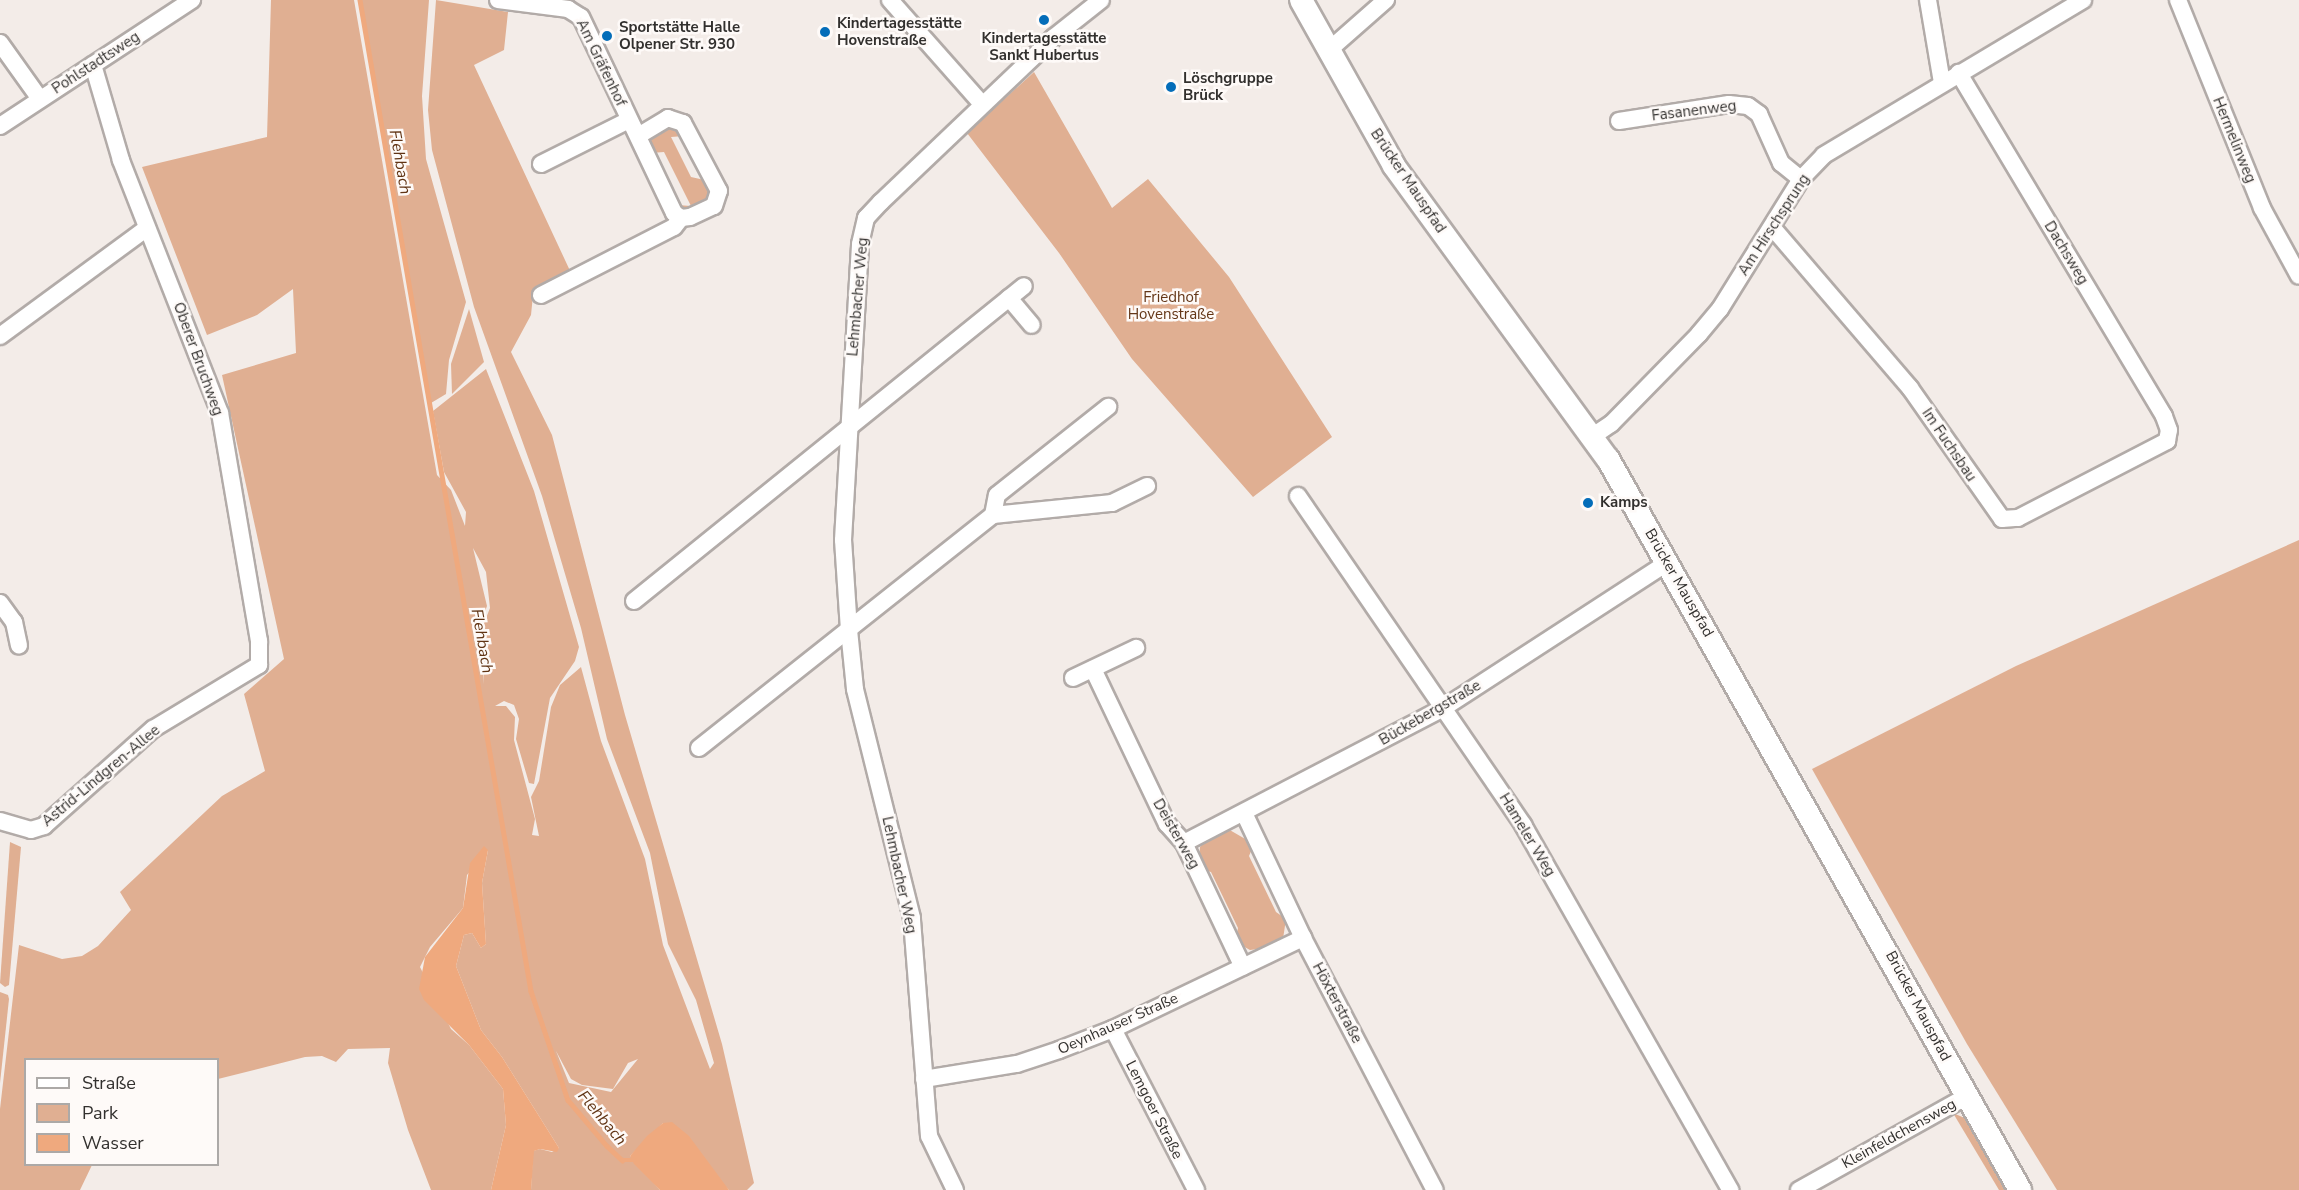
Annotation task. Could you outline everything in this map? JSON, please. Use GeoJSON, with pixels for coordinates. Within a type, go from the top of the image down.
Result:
{"type":"FeatureCollection","features":[{"type":"Feature","properties":{"kind":"main road","name":"Brücker Mauspfad"},"geometry":{"type":"LineString","coordinates":[[1301,0],[1394,166],[1593,436],[1665,564],[1738,685],[2020,1190]]}},
{"type":"Feature","properties":{"kind":"street","name":"Pohlstadtsweg"},"geometry":{"type":"LineString","coordinates":[[0,126],[192,0]]}},
{"type":"Feature","properties":{"kind":"street","name":"Am Gräfenhof"},"geometry":{"type":"LineString","coordinates":[[498,0],[568,9],[581,17],[629,120],[640,135],[640,143],[674,213],[681,218]]}},
{"type":"Feature","properties":{"kind":"street"},"geometry":{"type":"LineString","coordinates":[[890,0],[982,104]]}},
{"type":"Feature","properties":{"kind":"street","name":"Lehmbacher Weg"},"geometry":{"type":"LineString","coordinates":[[955,1190],[929,1136],[912,918],[855,688],[849,630],[843,540],[860,244],[866,218],[1053,38],[1101,0]]}},
{"type":"Feature","properties":{"kind":"street"},"geometry":{"type":"LineString","coordinates":[[1329,50],[1386,0]]}},
{"type":"Feature","properties":{"kind":"street"},"geometry":{"type":"LineString","coordinates":[[1928,0],[1942,83]]}},
{"type":"Feature","properties":{"kind":"street","name":"Am Hirschsprung"},"geometry":{"type":"LineString","coordinates":[[1593,436],[1611,424],[1699,334],[1802,179],[1832,149],[2083,0]]}},
{"type":"Feature","properties":{"kind":"street","name":"Hermelinweg"},"geometry":{"type":"LineString","coordinates":[[2178,0],[2262,208],[2299,276]]}},
{"type":"Feature","properties":{"kind":"street"},"geometry":{"type":"LineString","coordinates":[[0,43],[40,99]]}},
{"type":"Feature","properties":{"kind":"street","name":"Oberer Bruchweg"},"geometry":{"type":"LineString","coordinates":[[93,65],[121,160],[220,413],[259,641],[259,665]]}},
{"type":"Feature","properties":{"kind":"street","name":"Dachsweg"},"geometry":{"type":"LineString","coordinates":[[1959,73],[2164,417],[2169,434]]}},
{"type":"Feature","properties":{"kind":"street","name":"Fasanenweg"},"geometry":{"type":"LineString","coordinates":[[1619,121],[1729,104],[1748,106],[1759,114],[1781,163],[1802,179]]}},
{"type":"Feature","properties":{"kind":"street"},"geometry":{"type":"LineString","coordinates":[[541,295],[674,227],[681,218],[714,206],[719,191],[683,123],[676,118],[668,118],[640,135]]}},
{"type":"Feature","properties":{"kind":"street","name":"Am Gräfenhof"},"geometry":{"type":"LineString","coordinates":[[541,164],[629,120]]}},
{"type":"Feature","properties":{"kind":"street","name":"Im Fuchsbau"},"geometry":{"type":"LineString","coordinates":[[1772,227],[1910,388],[2002,519],[2018,518],[2155,449],[2169,434]]}},
{"type":"Feature","properties":{"kind":"street"},"geometry":{"type":"LineString","coordinates":[[0,336],[147,228]]}},
{"type":"Feature","properties":{"kind":"street"},"geometry":{"type":"LineString","coordinates":[[633,601],[849,431],[1024,286]]}},
{"type":"Feature","properties":{"kind":"street"},"geometry":{"type":"LineString","coordinates":[[1009,298],[1032,325]]}},
{"type":"Feature","properties":{"kind":"street"},"geometry":{"type":"LineString","coordinates":[[993,515],[997,495],[1108,407]]}},
{"type":"Feature","properties":{"kind":"street"},"geometry":{"type":"LineString","coordinates":[[699,748],[993,515],[1112,502],[1147,486]]}},
{"type":"Feature","properties":{"kind":"street","name":"Hameler Weg"},"geometry":{"type":"LineString","coordinates":[[1298,496],[1445,707],[1523,825],[1730,1190]]}},
{"type":"Feature","properties":{"kind":"street","name":"Bückebergstraße"},"geometry":{"type":"LineString","coordinates":[[1184,843],[1445,707],[1665,564]]}},
{"type":"Feature","properties":{"kind":"street"},"geometry":{"type":"LineString","coordinates":[[0,603],[14,622],[19,645]]}},
{"type":"Feature","properties":{"kind":"street"},"geometry":{"type":"LineString","coordinates":[[1074,678],[1136,648]]}},
{"type":"Feature","properties":{"kind":"street","name":"Astrid-Lindgren-Allee"},"geometry":{"type":"LineString","coordinates":[[0,821],[31,830],[44,826],[153,729],[259,665]]}},
{"type":"Feature","properties":{"kind":"street","name":"Deisterweg"},"geometry":{"type":"LineString","coordinates":[[1093,669],[1167,824],[1184,843],[1243,967]]}},
{"type":"Feature","properties":{"kind":"street","name":"Höxterstraße"},"geometry":{"type":"LineString","coordinates":[[1244,813],[1303,938],[1435,1190]]}},
{"type":"Feature","properties":{"kind":"street","name":"Oeynhauser Straße"},"geometry":{"type":"LineString","coordinates":[[924,1079],[1017,1064],[1113,1029],[1303,938]]}},
{"type":"Feature","properties":{"kind":"street","name":"Lemgoer Straße"},"geometry":{"type":"LineString","coordinates":[[1113,1029],[1196,1190]]}},
{"type":"Feature","properties":{"kind":"street","name":"Kleinfeldchensweg"},"geometry":{"type":"LineString","coordinates":[[1799,1190],[1967,1096]]}},
{"type":"Feature","properties":{"kind":"green space"},"geometry":{"type":"Polygon","coordinates":[[[271,0],[354,0],[437,475],[451,490],[465,526],[466,512],[444,472],[433,411],[486,369],[534,491],[579,647],[575,661],[550,698],[534,784],[529,783],[516,739],[519,719],[514,705],[504,701],[495,706],[506,706],[515,717],[514,740],[535,819],[532,835],[539,836],[531,797],[539,781],[551,707],[560,685],[581,667],[601,741],[645,859],[663,945],[710,1069],[714,1063],[696,1000],[668,944],[650,853],[607,739],[581,628],[542,496],[474,307],[432,150],[428,110],[436,0],[508,12],[504,50],[474,65],[572,275],[533,295],[531,315],[511,352],[552,435],[625,715],[722,1044],[754,1183],[747,1190],[729,1190],[663,1123],[630,1156],[660,1190],[531,1190],[533,1151],[540,1149],[552,1152],[559,1148],[502,1057],[481,1030],[456,966],[464,935],[472,933],[481,948],[486,944],[482,883],[488,850],[467,875],[463,908],[430,947],[420,967],[451,1029],[469,1045],[503,1089],[506,1125],[491,1190],[431,1190],[408,1130],[388,1063],[390,1048],[348,1049],[336,1062],[322,1056],[305,1057],[219,1079],[219,1058],[24,1058],[24,1166],[92,1166],[80,1190],[0,1190],[0,1109],[19,945],[62,959],[82,956],[98,946],[131,910],[120,892],[222,796],[265,771],[244,694],[284,659],[222,375],[296,353],[293,289],[257,315],[207,335],[142,167],[267,137],[271,0]],[[473,548],[487,606],[478,631],[484,684],[481,631],[490,608],[486,572],[473,548]],[[556,1051],[569,1083],[611,1092],[638,1059],[628,1063],[613,1089],[582,1085],[571,1079],[556,1051]]]}},
{"type":"Feature","properties":{"kind":"green space"},"geometry":{"type":"Polygon","coordinates":[[[361,0],[429,0],[422,96],[426,159],[466,302],[449,360],[446,394],[431,403],[361,0]]]}},
{"type":"Feature","properties":{"kind":"green space","name":"Friedhof Hovenstraße"},"geometry":{"type":"Polygon","coordinates":[[[1034,72],[1112,208],[1148,179],[1229,277],[1332,437],[1253,497],[1132,359],[1059,253],[967,133],[1034,72]]]}},
{"type":"Feature","properties":{"kind":"green space"},"geometry":{"type":"Polygon","coordinates":[[[672,125],[684,136],[671,137],[691,177],[709,181],[712,187],[710,200],[684,211],[677,205],[691,206],[664,152],[651,153],[648,147],[649,135],[672,125]]]}},
{"type":"Feature","properties":{"kind":"green space"},"geometry":{"type":"Polygon","coordinates":[[[469,309],[484,362],[452,394],[451,364],[469,309]]]}},
{"type":"Feature","properties":{"kind":"green space"},"geometry":{"type":"Polygon","coordinates":[[[2299,540],[2299,1190],[2057,1190],[1967,1044],[1812,769],[2016,666],[2299,540]]]}},
{"type":"Feature","properties":{"kind":"green space"},"geometry":{"type":"Polygon","coordinates":[[[1228,829],[1247,840],[1252,849],[1249,856],[1276,912],[1286,919],[1283,939],[1265,948],[1250,950],[1241,945],[1236,937],[1238,928],[1211,872],[1203,870],[1199,862],[1200,847],[1207,838],[1228,829]]]}},
{"type":"Feature","properties":{"kind":"green space"},"geometry":{"type":"Polygon","coordinates":[[[10,842],[21,847],[9,985],[5,987],[0,983],[10,842]]]}},
{"type":"Feature","properties":{"kind":"green space"},"geometry":{"type":"Polygon","coordinates":[[[0,992],[8,995],[9,999],[0,1083],[0,992]]]}},
{"type":"Feature","properties":{"kind":"green space"},"geometry":{"type":"Polygon","coordinates":[[[1953,1113],[1967,1119],[2009,1190],[1999,1190],[1953,1113]]]}},
{"type":"Feature","properties":{"kind":"water"},"geometry":{"type":"Polygon","coordinates":[[[484,846],[488,850],[482,883],[486,944],[481,948],[472,933],[464,935],[456,966],[481,1030],[502,1057],[559,1148],[557,1152],[540,1149],[534,1151],[531,1190],[491,1190],[506,1125],[503,1089],[469,1045],[424,1000],[419,989],[425,957],[463,908],[470,863],[484,846]]]}},
{"type":"Feature","properties":{"kind":"water"},"geometry":{"type":"Polygon","coordinates":[[[672,1122],[689,1136],[729,1190],[660,1190],[634,1164],[630,1156],[647,1136],[663,1123],[672,1122]]]}},
{"type":"Feature","properties":{"kind":"waterway","name":"Flehbach"},"geometry":{"type":"LineString","coordinates":[[360,0],[531,991],[568,1100],[622,1160],[635,1160]]}},
{"type":"Feature","properties":{"kind":"place","name":"Kindertagesstätte Sankt Hubertus"},"geometry":{"type":"Point","coordinates":[1044,20]}},
{"type":"Feature","properties":{"kind":"place","name":"Kindertagesstätte Hovenstraße"},"geometry":{"type":"Point","coordinates":[825,32]}},
{"type":"Feature","properties":{"kind":"place","name":"Sportstätte Halle Olpener Str. 930"},"geometry":{"type":"Point","coordinates":[607,36]}},
{"type":"Feature","properties":{"kind":"place","name":"Löschgruppe Brück"},"geometry":{"type":"Point","coordinates":[1171,87]}},
{"type":"Feature","properties":{"kind":"place","name":"Kamps"},"geometry":{"type":"Point","coordinates":[1588,503]}}]}
